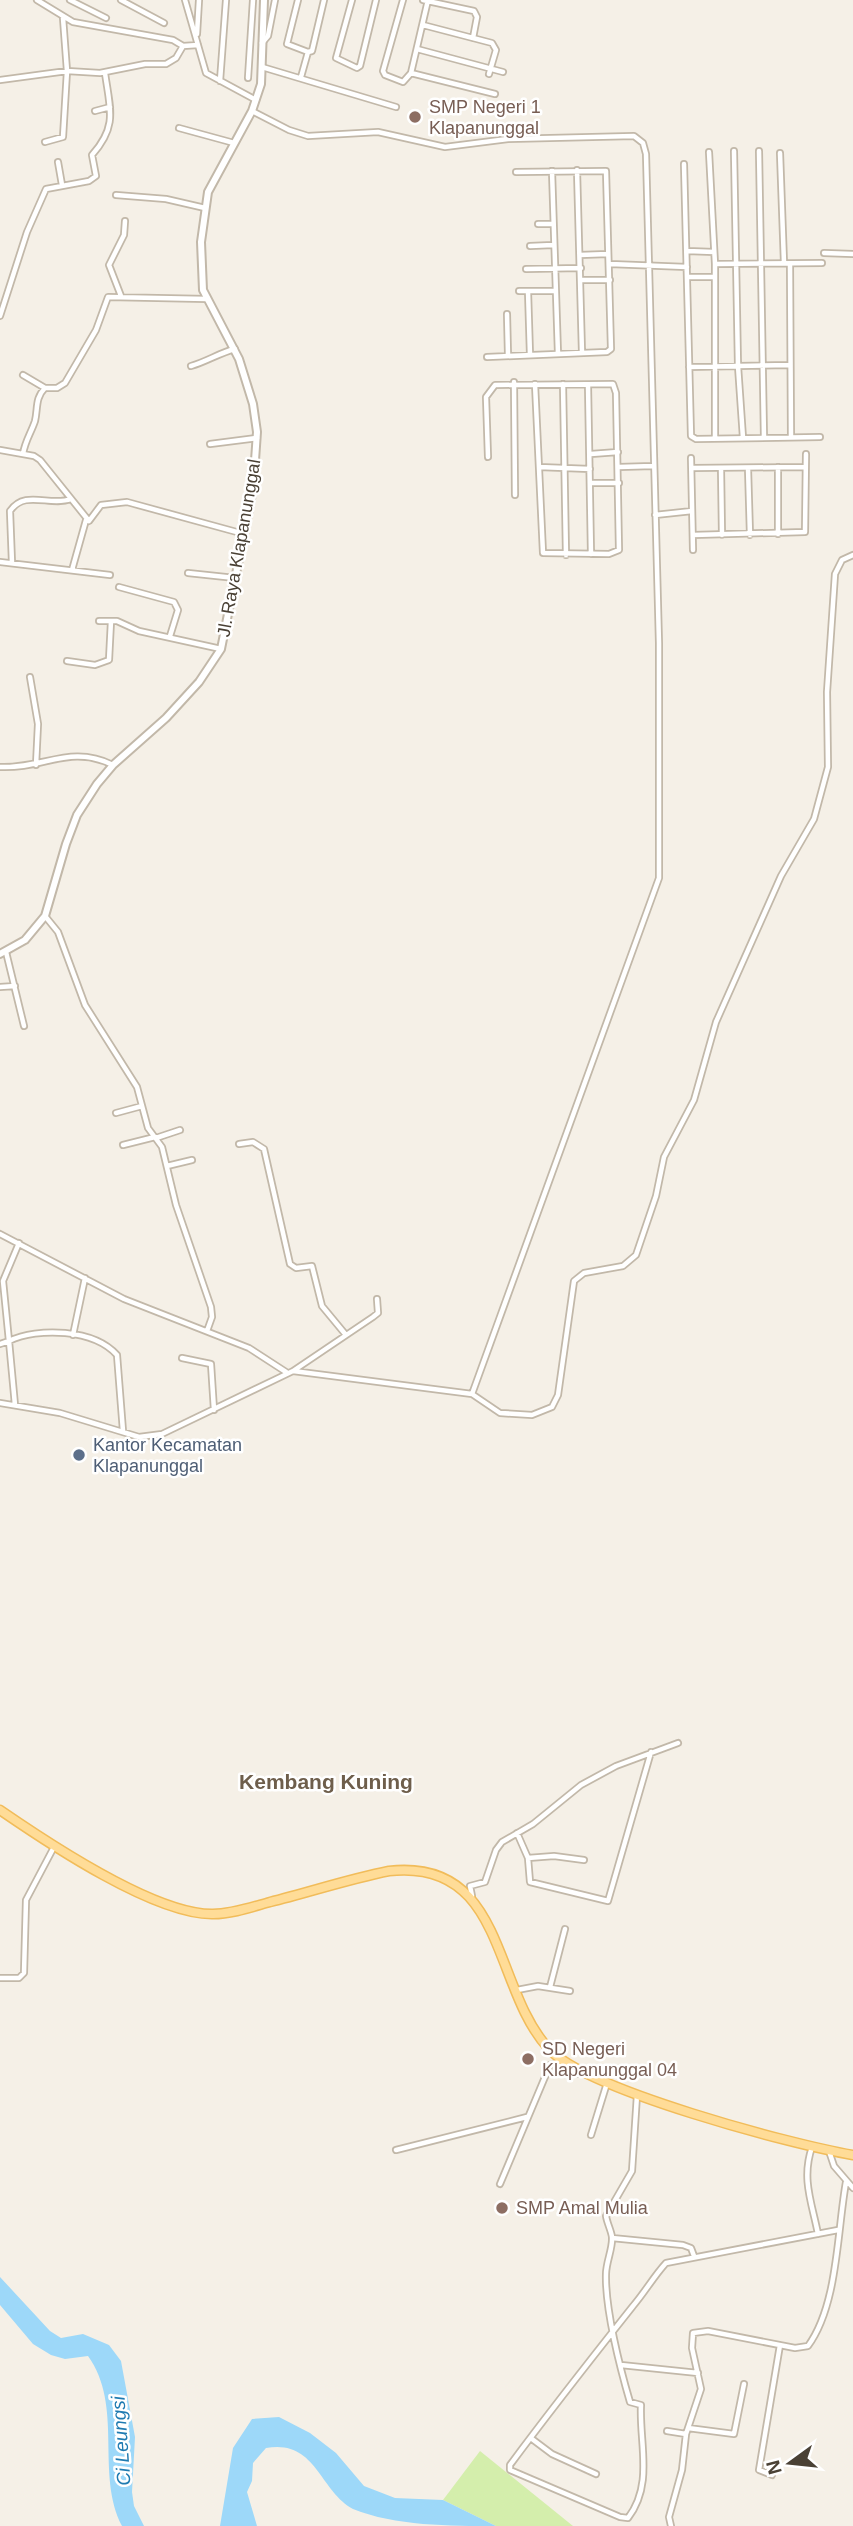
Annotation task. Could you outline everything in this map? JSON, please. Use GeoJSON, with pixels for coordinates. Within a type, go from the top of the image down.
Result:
{"type":"FeatureCollection","features":[{"type":"Feature","properties":{"kind":"main road"},"geometry":{"type":"LineString","coordinates":[[0,1810],[54,1847],[114,1880],[158,1899],[211,1914],[247,1908],[401,1870],[435,1876],[472,1896],[534,2028],[548,2049],[568,2065],[638,2094],[812,2147],[853,2155]]}},
{"type":"Feature","properties":{"kind":"street"},"geometry":{"type":"LineString","coordinates":[[37,0],[73,22],[173,40],[183,46]]}},
{"type":"Feature","properties":{"kind":"street"},"geometry":{"type":"LineString","coordinates":[[70,0],[106,18]]}},
{"type":"Feature","properties":{"kind":"street"},"geometry":{"type":"LineString","coordinates":[[121,0],[164,23]]}},
{"type":"Feature","properties":{"kind":"street"},"geometry":{"type":"LineString","coordinates":[[185,0],[204,70],[256,100]]}},
{"type":"Feature","properties":{"kind":"street"},"geometry":{"type":"LineString","coordinates":[[197,42],[199,0]]}},
{"type":"Feature","properties":{"kind":"street"},"geometry":{"type":"LineString","coordinates":[[220,81],[226,0]]}},
{"type":"Feature","properties":{"kind":"street"},"geometry":{"type":"LineString","coordinates":[[248,78],[253,0]]}},
{"type":"Feature","properties":{"kind":"street","name":"Jl. Raya Klapanunggal"},"geometry":{"type":"LineString","coordinates":[[3,953],[25,940],[46,916],[77,815],[113,765],[176,708],[207,674],[221,649],[244,534],[257,438],[253,404],[235,349],[207,299],[200,266],[205,208],[212,181],[253,111],[256,100],[262,65],[264,0]]}},
{"type":"Feature","properties":{"kind":"street"},"geometry":{"type":"LineString","coordinates":[[261,43],[268,36],[275,0]]}},
{"type":"Feature","properties":{"kind":"street"},"geometry":{"type":"LineString","coordinates":[[298,0],[287,44],[308,52]]}},
{"type":"Feature","properties":{"kind":"street"},"geometry":{"type":"LineString","coordinates":[[301,77],[308,52],[312,51],[324,0]]}},
{"type":"Feature","properties":{"kind":"street"},"geometry":{"type":"LineString","coordinates":[[352,0],[336,58],[357,68],[360,66],[376,0]]}},
{"type":"Feature","properties":{"kind":"street"},"geometry":{"type":"LineString","coordinates":[[403,0],[383,71],[385,75],[403,82],[411,73],[428,0],[474,11],[477,17],[473,38]]}},
{"type":"Feature","properties":{"kind":"street"},"geometry":{"type":"LineString","coordinates":[[45,142],[63,138],[67,71],[63,17]]}},
{"type":"Feature","properties":{"kind":"street"},"geometry":{"type":"LineString","coordinates":[[423,25],[473,38],[495,47],[490,71]]}},
{"type":"Feature","properties":{"kind":"street"},"geometry":{"type":"LineString","coordinates":[[0,80],[67,71],[105,73],[172,62],[183,46],[197,42]]}},
{"type":"Feature","properties":{"kind":"street"},"geometry":{"type":"LineString","coordinates":[[417,49],[490,71],[503,72]]}},
{"type":"Feature","properties":{"kind":"street"},"geometry":{"type":"LineString","coordinates":[[249,60],[396,107]]}},
{"type":"Feature","properties":{"kind":"street"},"geometry":{"type":"LineString","coordinates":[[0,316],[38,204],[46,189],[94,179],[92,155],[110,128],[105,73]]}},
{"type":"Feature","properties":{"kind":"street"},"geometry":{"type":"LineString","coordinates":[[411,73],[495,94]]}},
{"type":"Feature","properties":{"kind":"street"},"geometry":{"type":"LineString","coordinates":[[95,111],[110,107]]}},
{"type":"Feature","properties":{"kind":"street"},"geometry":{"type":"LineString","coordinates":[[253,111],[289,130],[308,135],[378,132],[445,147],[508,139],[634,136],[643,143],[646,154],[655,515],[659,878],[472,1394]]}},
{"type":"Feature","properties":{"kind":"street"},"geometry":{"type":"LineString","coordinates":[[179,128],[234,143]]}},
{"type":"Feature","properties":{"kind":"street"},"geometry":{"type":"LineString","coordinates":[[734,151],[738,366],[743,438]]}},
{"type":"Feature","properties":{"kind":"street"},"geometry":{"type":"LineString","coordinates":[[759,151],[764,438]]}},
{"type":"Feature","properties":{"kind":"street"},"geometry":{"type":"LineString","coordinates":[[709,152],[715,264],[715,438]]}},
{"type":"Feature","properties":{"kind":"street"},"geometry":{"type":"LineString","coordinates":[[780,153],[787,264],[791,437]]}},
{"type":"Feature","properties":{"kind":"street"},"geometry":{"type":"LineString","coordinates":[[58,162],[62,185]]}},
{"type":"Feature","properties":{"kind":"street"},"geometry":{"type":"LineString","coordinates":[[684,164],[691,436],[696,439],[820,437]]}},
{"type":"Feature","properties":{"kind":"street"},"geometry":{"type":"LineString","coordinates":[[577,170],[582,353]]}},
{"type":"Feature","properties":{"kind":"street"},"geometry":{"type":"LineString","coordinates":[[552,171],[558,354]]}},
{"type":"Feature","properties":{"kind":"street"},"geometry":{"type":"LineString","coordinates":[[487,356],[610,351],[606,171],[516,172]]}},
{"type":"Feature","properties":{"kind":"street"},"geometry":{"type":"LineString","coordinates":[[116,195],[166,199],[205,208]]}},
{"type":"Feature","properties":{"kind":"street"},"geometry":{"type":"LineString","coordinates":[[121,296],[110,265],[124,235],[125,221]]}},
{"type":"Feature","properties":{"kind":"street"},"geometry":{"type":"LineString","coordinates":[[538,224],[552,224]]}},
{"type":"Feature","properties":{"kind":"street"},"geometry":{"type":"LineString","coordinates":[[530,246],[553,245]]}},
{"type":"Feature","properties":{"kind":"street"},"geometry":{"type":"LineString","coordinates":[[687,251],[714,252]]}},
{"type":"Feature","properties":{"kind":"street"},"geometry":{"type":"LineString","coordinates":[[824,253],[853,254]]}},
{"type":"Feature","properties":{"kind":"street"},"geometry":{"type":"LineString","coordinates":[[580,255],[608,254]]}},
{"type":"Feature","properties":{"kind":"street"},"geometry":{"type":"LineString","coordinates":[[715,264],[822,263]]}},
{"type":"Feature","properties":{"kind":"street"},"geometry":{"type":"LineString","coordinates":[[610,264],[687,267]]}},
{"type":"Feature","properties":{"kind":"street"},"geometry":{"type":"LineString","coordinates":[[526,269],[581,268]]}},
{"type":"Feature","properties":{"kind":"street"},"geometry":{"type":"LineString","coordinates":[[689,277],[714,277]]}},
{"type":"Feature","properties":{"kind":"street"},"geometry":{"type":"LineString","coordinates":[[581,280],[610,280]]}},
{"type":"Feature","properties":{"kind":"street"},"geometry":{"type":"LineString","coordinates":[[519,291],[554,291]]}},
{"type":"Feature","properties":{"kind":"street"},"geometry":{"type":"LineString","coordinates":[[528,291],[530,355]]}},
{"type":"Feature","properties":{"kind":"street"},"geometry":{"type":"LineString","coordinates":[[23,375],[45,388],[57,388],[65,383],[96,330],[110,296],[148,300],[207,299]]}},
{"type":"Feature","properties":{"kind":"street"},"geometry":{"type":"LineString","coordinates":[[507,314],[508,355]]}},
{"type":"Feature","properties":{"kind":"street"},"geometry":{"type":"LineString","coordinates":[[191,366],[218,353],[235,349]]}},
{"type":"Feature","properties":{"kind":"street"},"geometry":{"type":"LineString","coordinates":[[689,367],[789,365]]}},
{"type":"Feature","properties":{"kind":"street"},"geometry":{"type":"LineString","coordinates":[[514,382],[516,495]]}},
{"type":"Feature","properties":{"kind":"street"},"geometry":{"type":"LineString","coordinates":[[488,457],[486,397],[495,384],[611,383],[615,387],[620,467],[619,550],[614,554],[544,555],[542,552],[535,384]]}},
{"type":"Feature","properties":{"kind":"street"},"geometry":{"type":"LineString","coordinates":[[563,384],[566,555]]}},
{"type":"Feature","properties":{"kind":"street"},"geometry":{"type":"LineString","coordinates":[[588,384],[591,554]]}},
{"type":"Feature","properties":{"kind":"street"},"geometry":{"type":"LineString","coordinates":[[23,454],[26,435],[36,419],[39,395],[45,388]]}},
{"type":"Feature","properties":{"kind":"street"},"geometry":{"type":"LineString","coordinates":[[210,444],[257,438]]}},
{"type":"Feature","properties":{"kind":"street"},"geometry":{"type":"LineString","coordinates":[[0,450],[40,460],[86,520]]}},
{"type":"Feature","properties":{"kind":"street"},"geometry":{"type":"LineString","coordinates":[[591,454],[618,452]]}},
{"type":"Feature","properties":{"kind":"street"},"geometry":{"type":"LineString","coordinates":[[693,535],[805,532],[806,454]]}},
{"type":"Feature","properties":{"kind":"street"},"geometry":{"type":"LineString","coordinates":[[691,458],[693,550]]}},
{"type":"Feature","properties":{"kind":"street"},"geometry":{"type":"LineString","coordinates":[[620,467],[653,466]]}},
{"type":"Feature","properties":{"kind":"street"},"geometry":{"type":"LineString","coordinates":[[539,467],[590,469]]}},
{"type":"Feature","properties":{"kind":"street"},"geometry":{"type":"LineString","coordinates":[[748,467],[750,535]]}},
{"type":"Feature","properties":{"kind":"street"},"geometry":{"type":"LineString","coordinates":[[778,467],[778,534]]}},
{"type":"Feature","properties":{"kind":"street"},"geometry":{"type":"LineString","coordinates":[[693,468],[805,467]]}},
{"type":"Feature","properties":{"kind":"street"},"geometry":{"type":"LineString","coordinates":[[721,468],[722,535]]}},
{"type":"Feature","properties":{"kind":"street"},"geometry":{"type":"LineString","coordinates":[[590,484],[619,483]]}},
{"type":"Feature","properties":{"kind":"street"},"geometry":{"type":"LineString","coordinates":[[12,563],[10,511],[13,506],[24,499],[54,502],[71,499]]}},
{"type":"Feature","properties":{"kind":"street"},"geometry":{"type":"LineString","coordinates":[[86,520],[93,520],[101,505],[124,501],[244,534]]}},
{"type":"Feature","properties":{"kind":"street"},"geometry":{"type":"LineString","coordinates":[[655,515],[692,511]]}},
{"type":"Feature","properties":{"kind":"street"},"geometry":{"type":"LineString","coordinates":[[72,570],[86,520]]}},
{"type":"Feature","properties":{"kind":"street"},"geometry":{"type":"LineString","coordinates":[[0,1234],[124,1299],[249,1348],[290,1372],[472,1394],[500,1413],[531,1415],[552,1407],[558,1395],[575,1281],[584,1273],[623,1266],[636,1255],[656,1196],[664,1157],[691,1107],[716,1022],[765,909],[818,807],[828,767],[827,692],[835,574],[842,560],[853,555]]}},
{"type":"Feature","properties":{"kind":"street"},"geometry":{"type":"LineString","coordinates":[[0,562],[110,575]]}},
{"type":"Feature","properties":{"kind":"street"},"geometry":{"type":"LineString","coordinates":[[188,573],[235,578]]}},
{"type":"Feature","properties":{"kind":"street"},"geometry":{"type":"LineString","coordinates":[[119,587],[174,602],[178,610],[170,636]]}},
{"type":"Feature","properties":{"kind":"street"},"geometry":{"type":"LineString","coordinates":[[99,621],[124,623],[139,631],[221,649]]}},
{"type":"Feature","properties":{"kind":"street"},"geometry":{"type":"LineString","coordinates":[[67,661],[95,665],[110,660],[111,621]]}},
{"type":"Feature","properties":{"kind":"street"},"geometry":{"type":"LineString","coordinates":[[30,677],[38,724],[36,765]]}},
{"type":"Feature","properties":{"kind":"street"},"geometry":{"type":"LineString","coordinates":[[0,767],[36,765],[82,755],[113,765]]}},
{"type":"Feature","properties":{"kind":"street"},"geometry":{"type":"LineString","coordinates":[[46,916],[58,932],[85,1005],[134,1082],[155,1138],[162,1147],[176,1205],[212,1312],[207,1331]]}},
{"type":"Feature","properties":{"kind":"street"},"geometry":{"type":"LineString","coordinates":[[3,953],[15,986],[24,1026]]}},
{"type":"Feature","properties":{"kind":"street"},"geometry":{"type":"LineString","coordinates":[[0,987],[15,986]]}},
{"type":"Feature","properties":{"kind":"street"},"geometry":{"type":"LineString","coordinates":[[117,1113],[142,1106]]}},
{"type":"Feature","properties":{"kind":"street"},"geometry":{"type":"LineString","coordinates":[[123,1145],[180,1130]]}},
{"type":"Feature","properties":{"kind":"street"},"geometry":{"type":"LineString","coordinates":[[239,1144],[253,1142],[264,1149],[290,1264],[296,1268],[312,1266],[322,1306],[346,1335]]}},
{"type":"Feature","properties":{"kind":"street"},"geometry":{"type":"LineString","coordinates":[[167,1166],[192,1160]]}},
{"type":"Feature","properties":{"kind":"street"},"geometry":{"type":"LineString","coordinates":[[15,1405],[3,1281],[19,1243]]}},
{"type":"Feature","properties":{"kind":"street"},"geometry":{"type":"LineString","coordinates":[[73,1335],[85,1278]]}},
{"type":"Feature","properties":{"kind":"street"},"geometry":{"type":"LineString","coordinates":[[0,1403],[60,1413],[139,1437],[153,1437],[290,1372],[378,1313],[377,1299]]}},
{"type":"Feature","properties":{"kind":"street"},"geometry":{"type":"LineString","coordinates":[[0,1344],[34,1333],[73,1335],[97,1342],[117,1355],[122,1386],[123,1432]]}},
{"type":"Feature","properties":{"kind":"street"},"geometry":{"type":"LineString","coordinates":[[182,1358],[211,1364],[214,1410]]}},
{"type":"Feature","properties":{"kind":"street"},"geometry":{"type":"LineString","coordinates":[[472,1896],[470,1886],[485,1882],[499,1845],[588,1779],[678,1742]]}},
{"type":"Feature","properties":{"kind":"street"},"geometry":{"type":"LineString","coordinates":[[517,1833],[528,1858],[530,1882],[608,1901],[651,1752]]}},
{"type":"Feature","properties":{"kind":"street"},"geometry":{"type":"LineString","coordinates":[[0,1978],[19,1978],[24,1973],[26,1900],[54,1847]]}},
{"type":"Feature","properties":{"kind":"street"},"geometry":{"type":"LineString","coordinates":[[528,1858],[564,1856],[584,1860]]}},
{"type":"Feature","properties":{"kind":"street"},"geometry":{"type":"LineString","coordinates":[[550,1987],[565,1929]]}},
{"type":"Feature","properties":{"kind":"street"},"geometry":{"type":"LineString","coordinates":[[517,1990],[550,1987],[570,1991]]}},
{"type":"Feature","properties":{"kind":"street"},"geometry":{"type":"LineString","coordinates":[[500,2184],[550,2065],[555,2064],[574,2074],[589,2074]]}},
{"type":"Feature","properties":{"kind":"street"},"geometry":{"type":"LineString","coordinates":[[591,2135],[607,2082]]}},
{"type":"Feature","properties":{"kind":"street"},"geometry":{"type":"LineString","coordinates":[[638,2094],[632,2171],[606,2216],[612,2238],[606,2273],[615,2329],[621,2365],[630,2402],[641,2405],[640,2443],[645,2460],[645,2474],[628,2518],[510,2470],[510,2465],[561,2395],[615,2329],[666,2263],[838,2230]]}},
{"type":"Feature","properties":{"kind":"street"},"geometry":{"type":"LineString","coordinates":[[396,2150],[528,2117]]}},
{"type":"Feature","properties":{"kind":"street"},"geometry":{"type":"LineString","coordinates":[[812,2147],[806,2165],[805,2182],[818,2234]]}},
{"type":"Feature","properties":{"kind":"street"},"geometry":{"type":"LineString","coordinates":[[829,2150],[834,2166],[853,2188]]}},
{"type":"Feature","properties":{"kind":"street"},"geometry":{"type":"LineString","coordinates":[[671,2526],[669,2517],[682,2470],[687,2431],[701,2389],[692,2348],[695,2332],[743,2336],[803,2348],[813,2340],[832,2287],[846,2182]]}},
{"type":"Feature","properties":{"kind":"street"},"geometry":{"type":"LineString","coordinates":[[612,2238],[683,2245],[691,2248],[694,2256]]}},
{"type":"Feature","properties":{"kind":"street"},"geometry":{"type":"LineString","coordinates":[[772,2475],[759,2470],[780,2345]]}},
{"type":"Feature","properties":{"kind":"street"},"geometry":{"type":"LineString","coordinates":[[621,2365],[698,2373]]}},
{"type":"Feature","properties":{"kind":"street"},"geometry":{"type":"LineString","coordinates":[[667,2431],[734,2434],[744,2384]]}},
{"type":"Feature","properties":{"kind":"street"},"geometry":{"type":"LineString","coordinates":[[532,2438],[552,2454],[596,2474]]}},
{"type":"Feature","properties":{"kind":"green space"},"geometry":{"type":"Polygon","coordinates":[[[480,2451],[573,2526],[496,2526],[443,2500],[480,2451]]]}},
{"type":"Feature","properties":{"kind":"water","name":"Ci Leungsi"},"geometry":{"type":"Polygon","coordinates":[[[0,2277],[50,2331],[61,2338],[83,2334],[109,2345],[121,2361],[135,2437],[132,2492],[134,2506],[144,2526],[122,2526],[114,2506],[110,2485],[105,2396],[99,2376],[88,2356],[65,2359],[51,2355],[33,2344],[0,2305],[0,2277]]]}},
{"type":"Feature","properties":{"kind":"water"},"geometry":{"type":"Polygon","coordinates":[[[279,2417],[310,2433],[336,2453],[364,2486],[395,2498],[443,2500],[496,2526],[405,2522],[369,2515],[342,2501],[307,2458],[283,2447],[266,2448],[253,2463],[252,2481],[247,2492],[257,2526],[220,2526],[233,2448],[252,2419],[279,2417]]]}},
{"type":"Feature","properties":{"kind":"place","name":"SMP Negeri 1 Klapanunggal"},"geometry":{"type":"Point","coordinates":[415,117]}},
{"type":"Feature","properties":{"kind":"place","name":"Kantor Kecamatan Klapanunggal"},"geometry":{"type":"Point","coordinates":[79,1455]}},
{"type":"Feature","properties":{"kind":"place","name":"SD Negeri Klapanunggal 04"},"geometry":{"type":"Point","coordinates":[528,2059]}},
{"type":"Feature","properties":{"kind":"place","name":"SMP Amal Mulia"},"geometry":{"type":"Point","coordinates":[502,2208]}},
{"type":"Feature","properties":{"kind":"district","name":"Kembang Kuning"},"geometry":{"type":"Point","coordinates":[326,1781]}}]}
